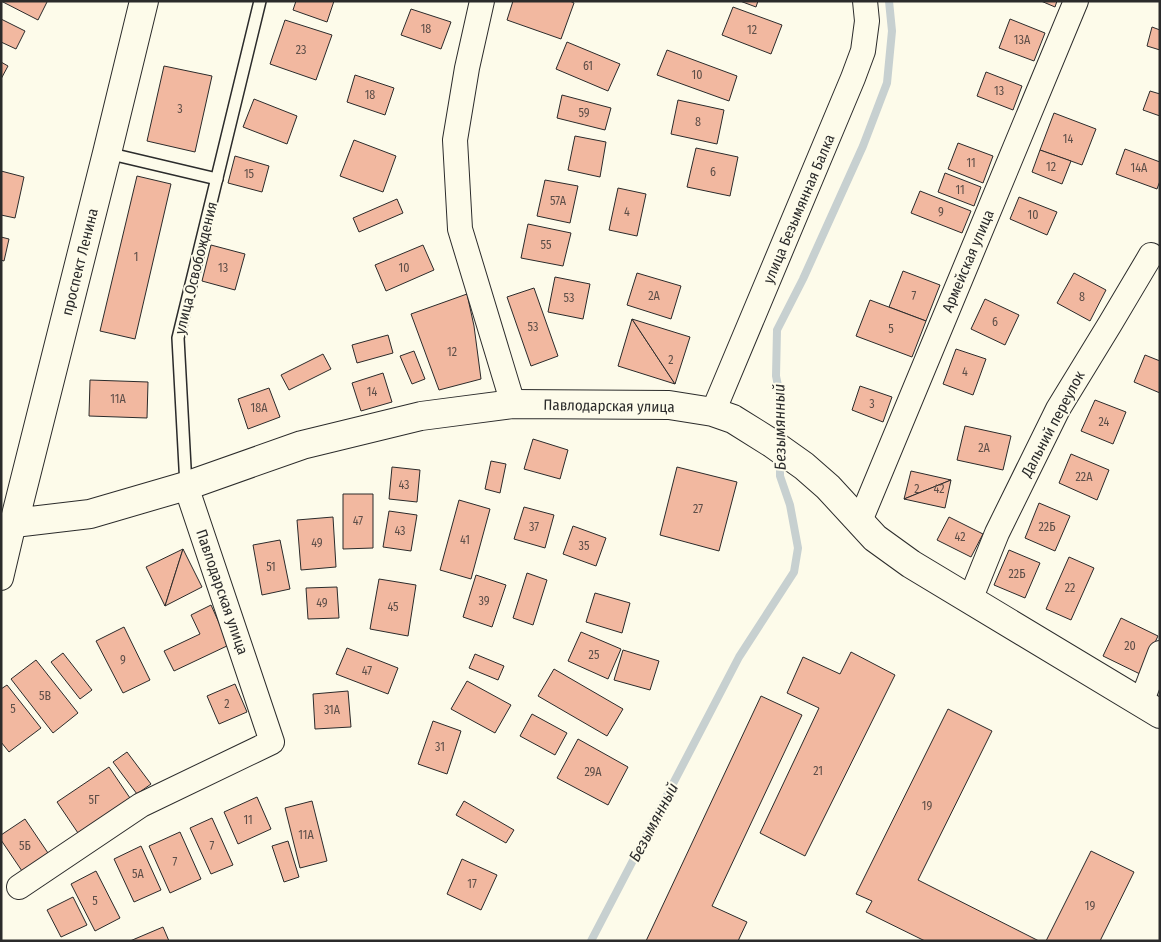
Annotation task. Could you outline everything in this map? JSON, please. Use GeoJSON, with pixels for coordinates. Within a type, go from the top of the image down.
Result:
{"type":"FeatureCollection","features":[{"type":"Feature","properties":{"kind":"main road","name":"проспект Ленина"},"geometry":{"type":"LineString","coordinates":[[14,523],[108,153],[144,1]]}},
{"type":"Feature","properties":{"kind":"main road","name":"Павлодарская улица"},"geometry":{"type":"LineString","coordinates":[[186,486],[302,445],[421,416],[513,404],[669,405],[723,416]]}},
{"type":"Feature","properties":{"kind":"main road"},"geometry":{"type":"LineString","coordinates":[[723,416],[773,444],[804,466],[828,487],[875,538],[911,564],[1150,709]]}},
{"type":"Feature","properties":{"kind":"main road"},"geometry":{"type":"LineString","coordinates":[[14,523],[90,514],[186,486]]}},
{"type":"Feature","properties":{"kind":"street"},"geometry":{"type":"LineString","coordinates":[[482,1],[467,68],[455,140],[460,229],[513,404]]}},
{"type":"Feature","properties":{"kind":"street","name":"улица Безымянная Балка"},"geometry":{"type":"LineString","coordinates":[[723,416],[863,51],[867,21],[865,1]]}},
{"type":"Feature","properties":{"kind":"street","name":"Армейская улица"},"geometry":{"type":"LineString","coordinates":[[860,521],[1076,1]]}},
{"type":"Feature","properties":{"kind":"street","name":"Дальний переулок"},"geometry":{"type":"LineString","coordinates":[[970,600],[997,533],[1058,409],[1151,256]]}},
{"type":"Feature","properties":{"kind":"street","name":"Павлодарская улица"},"geometry":{"type":"LineString","coordinates":[[19,887],[141,805],[272,742],[186,486]]}},
{"type":"Feature","properties":{"kind":"street"},"geometry":{"type":"LineString","coordinates":[[1,578],[14,523]]}},
{"type":"Feature","properties":{"kind":"street"},"geometry":{"type":"LineString","coordinates":[[1150,709],[1160,652]]}},
{"type":"Feature","properties":{"kind":"lane","name":"улица Освобождения"},"geometry":{"type":"LineString","coordinates":[[186,486],[178,338],[260,1]]}},
{"type":"Feature","properties":{"kind":"lane"},"geometry":{"type":"LineString","coordinates":[[108,153],[217,179]]}},
{"type":"Feature","properties":{"kind":"building"},"geometry":{"type":"Polygon","coordinates":[[[1,1],[46,1],[47,2],[38,20],[1,1]]]}},
{"type":"Feature","properties":{"kind":"building"},"geometry":{"type":"Polygon","coordinates":[[[296,1],[334,1],[327,22],[293,10],[296,1]]]}},
{"type":"Feature","properties":{"kind":"building"},"geometry":{"type":"Polygon","coordinates":[[[513,1],[570,1],[574,3],[561,39],[507,20],[513,1]]]}},
{"type":"Feature","properties":{"kind":"building"},"geometry":{"type":"Polygon","coordinates":[[[740,1],[758,1],[756,7],[740,1]]]}},
{"type":"Feature","properties":{"kind":"building"},"geometry":{"type":"Polygon","coordinates":[[[1041,1],[1057,1],[1055,7],[1041,1]]]}},
{"type":"Feature","properties":{"kind":"building"},"geometry":{"type":"Polygon","coordinates":[[[733,7],[782,25],[771,54],[722,35],[733,7]]]}},
{"type":"Feature","properties":{"kind":"building"},"geometry":{"type":"Polygon","coordinates":[[[411,9],[451,22],[441,49],[401,35],[411,9]]]}},
{"type":"Feature","properties":{"kind":"building"},"geometry":{"type":"Polygon","coordinates":[[[1,19],[25,31],[16,49],[1,42],[1,19]]]}},
{"type":"Feature","properties":{"kind":"building"},"geometry":{"type":"Polygon","coordinates":[[[1010,19],[1045,33],[1034,61],[999,48],[1010,19]]]}},
{"type":"Feature","properties":{"kind":"building"},"geometry":{"type":"Polygon","coordinates":[[[285,20],[332,35],[316,80],[270,64],[285,20]]]}},
{"type":"Feature","properties":{"kind":"building"},"geometry":{"type":"Polygon","coordinates":[[[1152,27],[1160,30],[1160,50],[1147,46],[1152,27]]]}},
{"type":"Feature","properties":{"kind":"building"},"geometry":{"type":"Polygon","coordinates":[[[567,42],[620,64],[608,91],[556,69],[567,42]]]}},
{"type":"Feature","properties":{"kind":"building"},"geometry":{"type":"Polygon","coordinates":[[[667,50],[737,76],[729,101],[657,75],[667,50]]]}},
{"type":"Feature","properties":{"kind":"building"},"geometry":{"type":"Polygon","coordinates":[[[1,62],[8,66],[1,79],[1,62]]]}},
{"type":"Feature","properties":{"kind":"building"},"geometry":{"type":"Polygon","coordinates":[[[164,66],[212,76],[195,152],[147,141],[164,66]]]}},
{"type":"Feature","properties":{"kind":"building"},"geometry":{"type":"Polygon","coordinates":[[[986,72],[1022,86],[1013,110],[977,96],[986,72]]]}},
{"type":"Feature","properties":{"kind":"building"},"geometry":{"type":"Polygon","coordinates":[[[355,75],[394,88],[385,115],[347,102],[355,75]]]}},
{"type":"Feature","properties":{"kind":"building"},"geometry":{"type":"Polygon","coordinates":[[[1150,91],[1160,94],[1160,116],[1143,110],[1150,91]]]}},
{"type":"Feature","properties":{"kind":"building"},"geometry":{"type":"Polygon","coordinates":[[[562,95],[611,108],[605,130],[557,118],[562,95]]]}},
{"type":"Feature","properties":{"kind":"building"},"geometry":{"type":"Polygon","coordinates":[[[254,99],[297,116],[287,144],[243,127],[254,99]]]}},
{"type":"Feature","properties":{"kind":"building"},"geometry":{"type":"Polygon","coordinates":[[[678,100],[724,110],[717,144],[671,134],[678,100]]]}},
{"type":"Feature","properties":{"kind":"building"},"geometry":{"type":"Polygon","coordinates":[[[1054,113],[1096,129],[1082,165],[1040,150],[1054,113]]]}},
{"type":"Feature","properties":{"kind":"building"},"geometry":{"type":"Polygon","coordinates":[[[575,136],[606,142],[600,177],[568,170],[575,136]]]}},
{"type":"Feature","properties":{"kind":"building"},"geometry":{"type":"Polygon","coordinates":[[[354,140],[396,156],[383,192],[340,176],[354,140]]]}},
{"type":"Feature","properties":{"kind":"building"},"geometry":{"type":"Polygon","coordinates":[[[958,143],[993,156],[983,183],[948,169],[958,143]]]}},
{"type":"Feature","properties":{"kind":"building"},"geometry":{"type":"Polygon","coordinates":[[[696,148],[738,157],[730,196],[687,187],[696,148]]]}},
{"type":"Feature","properties":{"kind":"building"},"geometry":{"type":"Polygon","coordinates":[[[1125,149],[1160,162],[1160,181],[1157,189],[1116,174],[1125,149]]]}},
{"type":"Feature","properties":{"kind":"building"},"geometry":{"type":"Polygon","coordinates":[[[1040,150],[1071,161],[1062,184],[1032,172],[1040,150]]]}},
{"type":"Feature","properties":{"kind":"building"},"geometry":{"type":"Polygon","coordinates":[[[235,156],[269,166],[262,192],[228,183],[235,156]]]}},
{"type":"Feature","properties":{"kind":"building"},"geometry":{"type":"Polygon","coordinates":[[[1,171],[24,177],[15,218],[1,215],[1,171]]]}},
{"type":"Feature","properties":{"kind":"building"},"geometry":{"type":"Polygon","coordinates":[[[945,173],[981,187],[974,206],[938,192],[945,173]]]}},
{"type":"Feature","properties":{"kind":"building"},"geometry":{"type":"Polygon","coordinates":[[[137,176],[171,184],[135,339],[100,331],[137,176]]]}},
{"type":"Feature","properties":{"kind":"building"},"geometry":{"type":"Polygon","coordinates":[[[545,180],[578,186],[570,223],[537,216],[545,180]]]}},
{"type":"Feature","properties":{"kind":"building"},"geometry":{"type":"Polygon","coordinates":[[[618,188],[646,194],[637,236],[609,230],[618,188]]]}},
{"type":"Feature","properties":{"kind":"building"},"geometry":{"type":"Polygon","coordinates":[[[920,191],[971,211],[962,233],[911,213],[920,191]]]}},
{"type":"Feature","properties":{"kind":"building"},"geometry":{"type":"Polygon","coordinates":[[[1019,197],[1057,212],[1047,235],[1010,219],[1019,197]]]}},
{"type":"Feature","properties":{"kind":"building"},"geometry":{"type":"Polygon","coordinates":[[[397,199],[403,213],[359,232],[353,218],[397,199]]]}},
{"type":"Feature","properties":{"kind":"building"},"geometry":{"type":"Polygon","coordinates":[[[528,224],[571,233],[563,266],[521,258],[528,224]]]}},
{"type":"Feature","properties":{"kind":"building"},"geometry":{"type":"Polygon","coordinates":[[[1,237],[9,239],[4,261],[1,260],[1,237]]]}},
{"type":"Feature","properties":{"kind":"building"},"geometry":{"type":"Polygon","coordinates":[[[211,245],[245,254],[235,290],[202,281],[211,245]]]}},
{"type":"Feature","properties":{"kind":"building"},"geometry":{"type":"Polygon","coordinates":[[[423,245],[434,270],[386,291],[375,265],[423,245]]]}},
{"type":"Feature","properties":{"kind":"building"},"geometry":{"type":"Polygon","coordinates":[[[903,271],[940,285],[926,321],[889,307],[903,271]]]}},
{"type":"Feature","properties":{"kind":"building"},"geometry":{"type":"Polygon","coordinates":[[[637,273],[681,286],[671,319],[627,305],[637,273]]]}},
{"type":"Feature","properties":{"kind":"building"},"geometry":{"type":"Polygon","coordinates":[[[1074,273],[1106,290],[1090,321],[1057,303],[1074,273]]]}},
{"type":"Feature","properties":{"kind":"building"},"geometry":{"type":"Polygon","coordinates":[[[555,277],[590,284],[583,319],[548,312],[555,277]]]}},
{"type":"Feature","properties":{"kind":"building"},"geometry":{"type":"Polygon","coordinates":[[[534,288],[558,356],[531,366],[507,297],[534,288]]]}},
{"type":"Feature","properties":{"kind":"building"},"geometry":{"type":"Polygon","coordinates":[[[467,294],[474,326],[481,379],[439,390],[411,314],[467,294]]]}},
{"type":"Feature","properties":{"kind":"building"},"geometry":{"type":"Polygon","coordinates":[[[985,299],[1019,315],[1005,345],[971,329],[985,299]]]}},
{"type":"Feature","properties":{"kind":"building"},"geometry":{"type":"Polygon","coordinates":[[[870,300],[926,321],[912,357],[856,336],[870,300]]]}},
{"type":"Feature","properties":{"kind":"building"},"geometry":{"type":"Polygon","coordinates":[[[632,319],[675,384],[618,366],[632,319]]]}},
{"type":"Feature","properties":{"kind":"building"},"geometry":{"type":"Polygon","coordinates":[[[632,319],[690,337],[675,384],[632,319]]]}},
{"type":"Feature","properties":{"kind":"building"},"geometry":{"type":"Polygon","coordinates":[[[388,335],[393,353],[357,363],[352,345],[388,335]]]}},
{"type":"Feature","properties":{"kind":"building"},"geometry":{"type":"Polygon","coordinates":[[[956,349],[986,359],[973,395],[943,384],[956,349]]]}},
{"type":"Feature","properties":{"kind":"building"},"geometry":{"type":"Polygon","coordinates":[[[414,351],[425,379],[412,384],[400,356],[414,351]]]}},
{"type":"Feature","properties":{"kind":"building"},"geometry":{"type":"Polygon","coordinates":[[[323,354],[331,369],[289,390],[281,375],[323,354]]]}},
{"type":"Feature","properties":{"kind":"building"},"geometry":{"type":"Polygon","coordinates":[[[1145,355],[1160,361],[1160,393],[1134,382],[1145,355]]]}},
{"type":"Feature","properties":{"kind":"building"},"geometry":{"type":"Polygon","coordinates":[[[383,373],[392,402],[361,411],[352,383],[383,373]]]}},
{"type":"Feature","properties":{"kind":"building"},"geometry":{"type":"Polygon","coordinates":[[[90,380],[148,382],[147,418],[89,416],[90,380]]]}},
{"type":"Feature","properties":{"kind":"building"},"geometry":{"type":"Polygon","coordinates":[[[860,386],[892,397],[883,422],[852,410],[860,386]]]}},
{"type":"Feature","properties":{"kind":"building"},"geometry":{"type":"Polygon","coordinates":[[[269,388],[280,417],[248,429],[238,399],[269,388]]]}},
{"type":"Feature","properties":{"kind":"building"},"geometry":{"type":"Polygon","coordinates":[[[1095,400],[1126,412],[1113,444],[1081,431],[1095,400]]]}},
{"type":"Feature","properties":{"kind":"building"},"geometry":{"type":"Polygon","coordinates":[[[965,426],[1011,436],[1003,470],[957,460],[965,426]]]}},
{"type":"Feature","properties":{"kind":"building"},"geometry":{"type":"Polygon","coordinates":[[[533,439],[568,450],[560,479],[524,469],[533,439]]]}},
{"type":"Feature","properties":{"kind":"building"},"geometry":{"type":"Polygon","coordinates":[[[1071,454],[1109,470],[1097,500],[1059,483],[1071,454]]]}},
{"type":"Feature","properties":{"kind":"building"},"geometry":{"type":"Polygon","coordinates":[[[491,461],[506,464],[500,493],[485,489],[491,461]]]}},
{"type":"Feature","properties":{"kind":"building"},"geometry":{"type":"Polygon","coordinates":[[[392,467],[420,470],[417,502],[389,499],[392,467]]]}},
{"type":"Feature","properties":{"kind":"building"},"geometry":{"type":"Polygon","coordinates":[[[677,467],[737,482],[719,551],[660,535],[677,467]]]}},
{"type":"Feature","properties":{"kind":"building"},"geometry":{"type":"Polygon","coordinates":[[[911,471],[951,480],[904,499],[911,471]]]}},
{"type":"Feature","properties":{"kind":"building"},"geometry":{"type":"Polygon","coordinates":[[[951,480],[945,508],[904,499],[951,480]]]}},
{"type":"Feature","properties":{"kind":"building"},"geometry":{"type":"Polygon","coordinates":[[[343,494],[373,494],[373,548],[343,549],[343,494]]]}},
{"type":"Feature","properties":{"kind":"building"},"geometry":{"type":"Polygon","coordinates":[[[459,500],[490,509],[471,579],[440,570],[459,500]]]}},
{"type":"Feature","properties":{"kind":"building"},"geometry":{"type":"Polygon","coordinates":[[[1039,503],[1070,516],[1055,551],[1025,538],[1039,503]]]}},
{"type":"Feature","properties":{"kind":"building"},"geometry":{"type":"Polygon","coordinates":[[[524,507],[554,515],[545,548],[514,539],[524,507]]]}},
{"type":"Feature","properties":{"kind":"building"},"geometry":{"type":"Polygon","coordinates":[[[389,511],[417,515],[411,551],[383,547],[389,511]]]}},
{"type":"Feature","properties":{"kind":"building"},"geometry":{"type":"Polygon","coordinates":[[[333,517],[336,567],[301,570],[297,520],[333,517]]]}},
{"type":"Feature","properties":{"kind":"building"},"geometry":{"type":"Polygon","coordinates":[[[949,517],[983,534],[971,557],[937,540],[949,517]]]}},
{"type":"Feature","properties":{"kind":"building"},"geometry":{"type":"Polygon","coordinates":[[[573,526],[606,538],[596,566],[563,554],[573,526]]]}},
{"type":"Feature","properties":{"kind":"building"},"geometry":{"type":"Polygon","coordinates":[[[280,540],[290,589],[262,595],[253,545],[280,540]]]}},
{"type":"Feature","properties":{"kind":"building"},"geometry":{"type":"Polygon","coordinates":[[[183,549],[165,606],[146,567],[183,549]]]}},
{"type":"Feature","properties":{"kind":"building"},"geometry":{"type":"Polygon","coordinates":[[[183,549],[202,587],[165,606],[183,549]]]}},
{"type":"Feature","properties":{"kind":"building"},"geometry":{"type":"Polygon","coordinates":[[[1009,550],[1040,563],[1025,598],[994,585],[1009,550]]]}},
{"type":"Feature","properties":{"kind":"building"},"geometry":{"type":"Polygon","coordinates":[[[1069,557],[1094,568],[1071,620],[1046,609],[1069,557]]]}},
{"type":"Feature","properties":{"kind":"building"},"geometry":{"type":"Polygon","coordinates":[[[527,573],[547,580],[533,625],[513,618],[527,573]]]}},
{"type":"Feature","properties":{"kind":"building"},"geometry":{"type":"Polygon","coordinates":[[[476,575],[506,585],[492,627],[463,617],[476,575]]]}},
{"type":"Feature","properties":{"kind":"building"},"geometry":{"type":"Polygon","coordinates":[[[379,579],[416,585],[408,636],[370,629],[379,579]]]}},
{"type":"Feature","properties":{"kind":"building"},"geometry":{"type":"Polygon","coordinates":[[[337,587],[339,618],[308,619],[306,588],[337,587]]]}},
{"type":"Feature","properties":{"kind":"building"},"geometry":{"type":"Polygon","coordinates":[[[595,593],[630,603],[622,633],[586,622],[595,593]]]}},
{"type":"Feature","properties":{"kind":"building"},"geometry":{"type":"Polygon","coordinates":[[[211,605],[229,645],[174,671],[164,651],[200,634],[191,615],[211,605]]]}},
{"type":"Feature","properties":{"kind":"building"},"geometry":{"type":"Polygon","coordinates":[[[1121,618],[1158,636],[1140,674],[1103,656],[1121,618]]]}},
{"type":"Feature","properties":{"kind":"building"},"geometry":{"type":"Polygon","coordinates":[[[124,627],[150,680],[123,693],[96,641],[124,627]]]}},
{"type":"Feature","properties":{"kind":"building"},"geometry":{"type":"Polygon","coordinates":[[[581,632],[621,649],[608,679],[568,661],[581,632]]]}},
{"type":"Feature","properties":{"kind":"building"},"geometry":{"type":"Polygon","coordinates":[[[347,648],[398,668],[388,694],[336,674],[347,648]]]}},
{"type":"Feature","properties":{"kind":"building"},"geometry":{"type":"Polygon","coordinates":[[[623,650],[659,661],[650,690],[614,680],[623,650]]]}},
{"type":"Feature","properties":{"kind":"building"},"geometry":{"type":"Polygon","coordinates":[[[851,652],[895,675],[805,856],[760,833],[819,708],[787,693],[803,657],[840,674],[851,652]]]}},
{"type":"Feature","properties":{"kind":"building"},"geometry":{"type":"Polygon","coordinates":[[[63,653],[92,690],[80,699],[51,662],[63,653]]]}},
{"type":"Feature","properties":{"kind":"building"},"geometry":{"type":"Polygon","coordinates":[[[475,654],[504,666],[498,680],[469,668],[475,654]]]}},
{"type":"Feature","properties":{"kind":"building"},"geometry":{"type":"Polygon","coordinates":[[[36,660],[78,713],[53,733],[11,679],[36,660]]]}},
{"type":"Feature","properties":{"kind":"building"},"geometry":{"type":"Polygon","coordinates":[[[554,669],[623,709],[607,736],[538,696],[554,669]]]}},
{"type":"Feature","properties":{"kind":"building"},"geometry":{"type":"Polygon","coordinates":[[[467,681],[511,705],[495,733],[451,709],[467,681]]]}},
{"type":"Feature","properties":{"kind":"building"},"geometry":{"type":"Polygon","coordinates":[[[235,684],[247,712],[219,724],[207,696],[235,684]]]}},
{"type":"Feature","properties":{"kind":"building"},"geometry":{"type":"Polygon","coordinates":[[[7,685],[41,728],[9,752],[1,742],[1,689],[7,685]]]}},
{"type":"Feature","properties":{"kind":"building"},"geometry":{"type":"Polygon","coordinates":[[[348,691],[351,727],[315,729],[313,694],[348,691]]]}},
{"type":"Feature","properties":{"kind":"building"},"geometry":{"type":"Polygon","coordinates":[[[761,696],[802,715],[712,906],[747,922],[738,941],[646,941],[761,696]]]}},
{"type":"Feature","properties":{"kind":"building"},"geometry":{"type":"Polygon","coordinates":[[[948,709],[992,731],[918,880],[1039,941],[925,941],[866,912],[872,901],[856,894],[948,709]]]}},
{"type":"Feature","properties":{"kind":"building"},"geometry":{"type":"Polygon","coordinates":[[[532,714],[567,733],[555,755],[520,736],[532,714]]]}},
{"type":"Feature","properties":{"kind":"building"},"geometry":{"type":"Polygon","coordinates":[[[433,721],[461,731],[447,774],[418,764],[433,721]]]}},
{"type":"Feature","properties":{"kind":"building"},"geometry":{"type":"Polygon","coordinates":[[[578,739],[628,767],[608,805],[557,778],[578,739]]]}},
{"type":"Feature","properties":{"kind":"building"},"geometry":{"type":"Polygon","coordinates":[[[127,752],[151,784],[137,794],[113,762],[127,752]]]}},
{"type":"Feature","properties":{"kind":"building"},"geometry":{"type":"Polygon","coordinates":[[[109,767],[130,798],[78,833],[57,802],[109,767]]]}},
{"type":"Feature","properties":{"kind":"building"},"geometry":{"type":"Polygon","coordinates":[[[257,797],[271,829],[238,844],[224,812],[257,797]]]}},
{"type":"Feature","properties":{"kind":"building"},"geometry":{"type":"Polygon","coordinates":[[[312,801],[327,861],[300,868],[285,808],[312,801]]]}},
{"type":"Feature","properties":{"kind":"building"},"geometry":{"type":"Polygon","coordinates":[[[464,801],[514,830],[506,843],[456,815],[464,801]]]}},
{"type":"Feature","properties":{"kind":"building"},"geometry":{"type":"Polygon","coordinates":[[[212,818],[233,865],[211,874],[190,828],[212,818]]]}},
{"type":"Feature","properties":{"kind":"building"},"geometry":{"type":"Polygon","coordinates":[[[25,819],[48,853],[22,871],[1,840],[1,835],[25,819]]]}},
{"type":"Feature","properties":{"kind":"building"},"geometry":{"type":"Polygon","coordinates":[[[180,832],[201,879],[170,893],[149,846],[180,832]]]}},
{"type":"Feature","properties":{"kind":"building"},"geometry":{"type":"Polygon","coordinates":[[[288,841],[299,877],[284,882],[272,846],[288,841]]]}},
{"type":"Feature","properties":{"kind":"building"},"geometry":{"type":"Polygon","coordinates":[[[141,846],[161,890],[134,902],[114,859],[141,846]]]}},
{"type":"Feature","properties":{"kind":"building"},"geometry":{"type":"Polygon","coordinates":[[[1091,851],[1134,872],[1100,941],[1046,941],[1091,851]]]}},
{"type":"Feature","properties":{"kind":"building"},"geometry":{"type":"Polygon","coordinates":[[[462,859],[497,875],[481,910],[447,894],[462,859]]]}},
{"type":"Feature","properties":{"kind":"building"},"geometry":{"type":"Polygon","coordinates":[[[96,871],[120,918],[95,931],[71,884],[96,871]]]}},
{"type":"Feature","properties":{"kind":"building"},"geometry":{"type":"Polygon","coordinates":[[[73,897],[87,925],[61,937],[47,910],[73,897]]]}},
{"type":"Feature","properties":{"kind":"building"},"geometry":{"type":"Polygon","coordinates":[[[163,927],[169,941],[130,941],[163,927]]]}},
{"type":"Feature","properties":{"kind":"waterway","name":"Безымянный"},"geometry":{"type":"LineString","coordinates":[[780,442],[781,400],[776,376],[777,330],[803,279],[863,146],[887,83],[892,31],[889,1]]}},
{"type":"Feature","properties":{"kind":"waterway","name":"Безымянный"},"geometry":{"type":"LineString","coordinates":[[591,941],[739,657],[794,572],[798,548],[790,505],[780,476],[780,456]]}}]}
